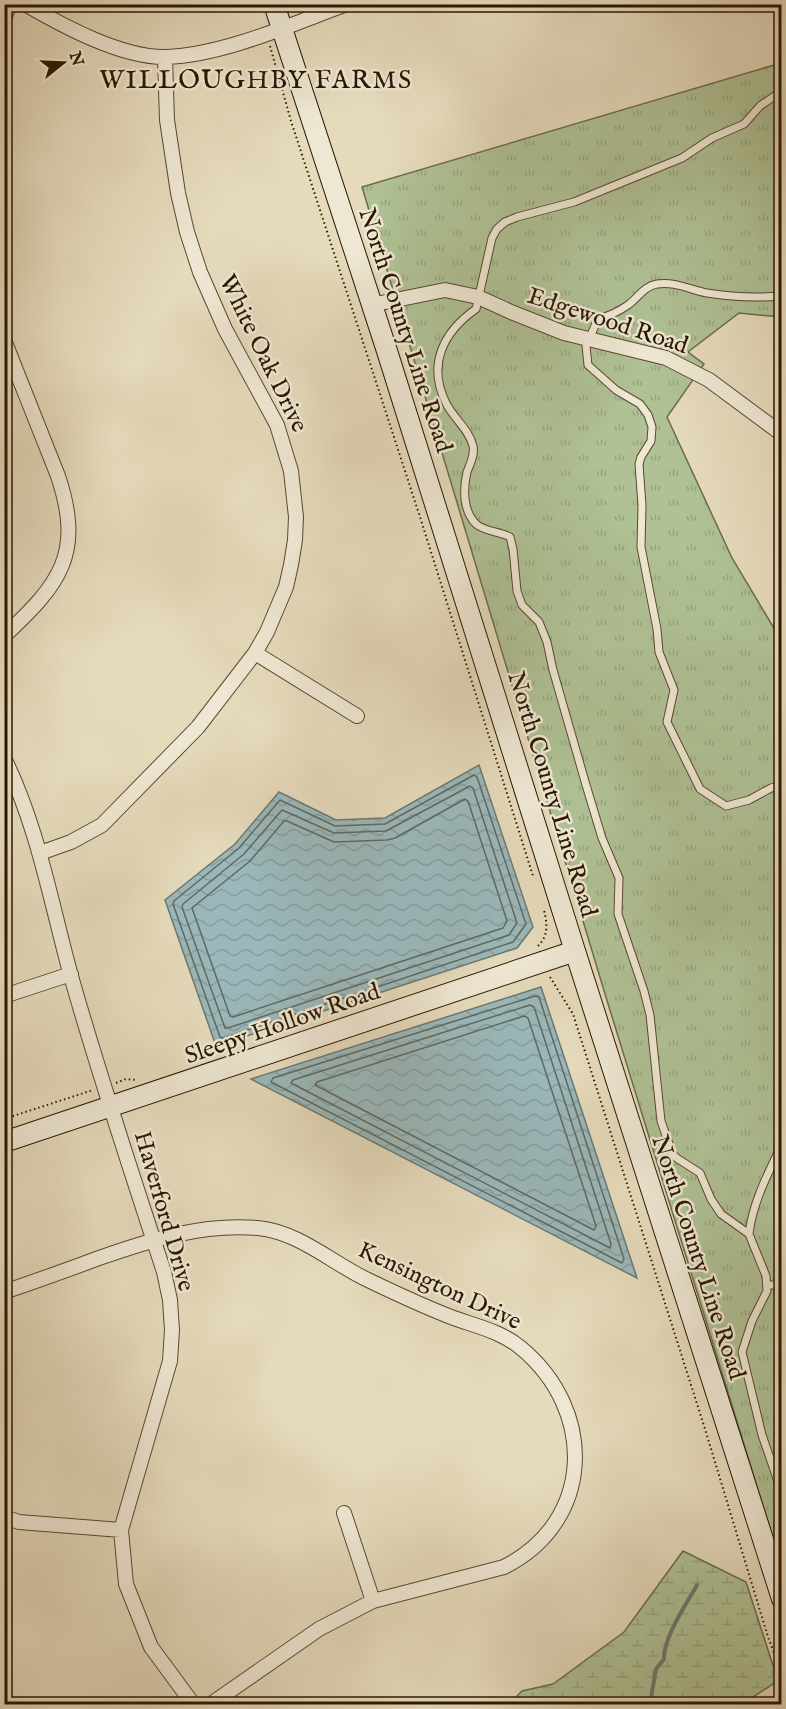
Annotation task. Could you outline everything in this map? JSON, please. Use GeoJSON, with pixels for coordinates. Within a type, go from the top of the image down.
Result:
{"type":"FeatureCollection","features":[{"type":"Feature","properties":{"kind":"street"},"geometry":{"type":"LineString","coordinates":[[4,18],[10,4]]}},
{"type":"Feature","properties":{"kind":"street"},"geometry":{"type":"LineString","coordinates":[[26,4],[83,35],[117,48],[165,57],[225,47],[347,4]]}},
{"type":"Feature","properties":{"kind":"street","name":"North County Line Road"},"geometry":{"type":"LineString","coordinates":[[274,4],[391,363],[575,951],[782,1599]]}},
{"type":"Feature","properties":{"kind":"street","name":"White Oak Drive"},"geometry":{"type":"LineString","coordinates":[[40,853],[84,836],[111,818],[198,727],[255,654],[278,609],[291,565],[295,540],[293,482],[286,449],[277,425],[225,329],[200,272],[187,232],[168,129],[165,57]]}},
{"type":"Feature","properties":{"kind":"street","name":"Edgewood Road"},"geometry":{"type":"LineString","coordinates":[[371,305],[445,290],[478,297],[564,333],[666,358],[709,380],[782,434]]}},
{"type":"Feature","properties":{"kind":"street"},"geometry":{"type":"LineString","coordinates":[[4,340],[66,498],[70,529],[66,555],[47,594],[4,636]]}},
{"type":"Feature","properties":{"kind":"street"},"geometry":{"type":"LineString","coordinates":[[255,654],[357,716]]}},
{"type":"Feature","properties":{"kind":"street","name":"Haverford Drive"},"geometry":{"type":"LineString","coordinates":[[4,758],[8,774],[40,853],[71,974],[110,1107],[164,1272],[170,1300],[172,1330],[170,1361],[121,1530],[126,1584],[147,1636],[152,1647],[193,1704]]}},
{"type":"Feature","properties":{"kind":"street","name":"Sleepy Hollow Road"},"geometry":{"type":"LineString","coordinates":[[4,1142],[575,951]]}},
{"type":"Feature","properties":{"kind":"street"},"geometry":{"type":"LineString","coordinates":[[4,996],[71,974]]}},
{"type":"Feature","properties":{"kind":"street","name":"Kensington Drive"},"geometry":{"type":"LineString","coordinates":[[4,1292],[153,1239],[207,1228],[261,1228],[278,1232],[304,1243],[358,1275],[413,1302],[502,1336],[520,1347],[537,1364],[559,1396],[570,1422],[575,1466],[572,1489],[564,1508],[545,1538],[520,1559],[504,1567],[373,1601],[319,1629],[212,1704]]}},
{"type":"Feature","properties":{"kind":"street"},"geometry":{"type":"LineString","coordinates":[[344,1513],[373,1601]]}},
{"type":"Feature","properties":{"kind":"street"},"geometry":{"type":"LineString","coordinates":[[4,1517],[19,1522],[121,1530]]}},
{"type":"Feature","properties":{"kind":"lane"},"geometry":{"type":"LineString","coordinates":[[749,1234],[721,1214],[711,1199],[700,1173],[672,1154],[661,1121],[650,1015],[618,914],[619,878],[602,838],[547,642],[539,622],[522,605],[517,591],[510,537],[477,525],[465,503],[467,473],[472,461],[473,447],[467,433],[445,403],[438,377],[438,361],[441,348],[463,318],[476,309],[492,238],[505,222],[526,214],[574,202],[682,158],[712,138],[744,124],[760,106],[782,91]]}},
{"type":"Feature","properties":{"kind":"lane"},"geometry":{"type":"LineString","coordinates":[[782,296],[739,297],[669,283],[656,284],[614,314],[598,319],[586,346],[588,365],[616,390],[640,404],[648,415],[652,427],[651,441],[639,464],[642,505],[641,547],[657,629],[659,652],[674,690],[667,722],[700,789],[726,806],[749,800],[771,788],[782,785]]}},
{"type":"Feature","properties":{"kind":"lane"},"geometry":{"type":"LineString","coordinates":[[782,1144],[761,1186],[751,1220],[749,1234],[766,1276],[768,1291],[752,1321],[742,1352],[762,1435],[782,1493]]}},
{"type":"Feature","properties":{"kind":"lane"},"geometry":{"type":"LineString","coordinates":[[767,1285],[782,1285]]}},
{"type":"Feature","properties":{"kind":"path"},"geometry":{"type":"LineString","coordinates":[[271,57],[534,878]]}},
{"type":"Feature","properties":{"kind":"path"},"geometry":{"type":"LineString","coordinates":[[541,901],[547,929],[544,941],[532,953],[564,997],[573,1014],[705,1429],[768,1637],[782,1673]]}},
{"type":"Feature","properties":{"kind":"path"},"geometry":{"type":"LineString","coordinates":[[776,1704],[782,1701]]}},
{"type":"Feature","properties":{"kind":"green space"},"geometry":{"type":"Polygon","coordinates":[[[781,63],[781,317],[739,313],[688,352],[704,364],[667,417],[732,558],[781,640],[781,1564],[605,994],[362,187],[781,63]]]}},
{"type":"Feature","properties":{"kind":"green space"},"geometry":{"type":"Polygon","coordinates":[[[683,1551],[746,1582],[778,1681],[742,1704],[533,1704],[514,1699],[522,1691],[553,1684],[624,1632],[683,1551]]]}},
{"type":"Feature","properties":{"kind":"water"},"geometry":{"type":"Polygon","coordinates":[[[479,765],[533,927],[517,948],[216,1046],[165,900],[235,844],[279,792],[336,820],[385,818],[479,765]]]}},
{"type":"Feature","properties":{"kind":"water"},"geometry":{"type":"Polygon","coordinates":[[[541,987],[637,1278],[251,1079],[541,987]]]}},
{"type":"Feature","properties":{"kind":"waterway"},"geometry":{"type":"LineString","coordinates":[[650,1704],[656,1669],[664,1659],[667,1641],[697,1585]]}},
{"type":"Feature","properties":{"kind":"district","name":"WILLOUGHBY FARMS"},"geometry":{"type":"Point","coordinates":[256,79]}}]}
